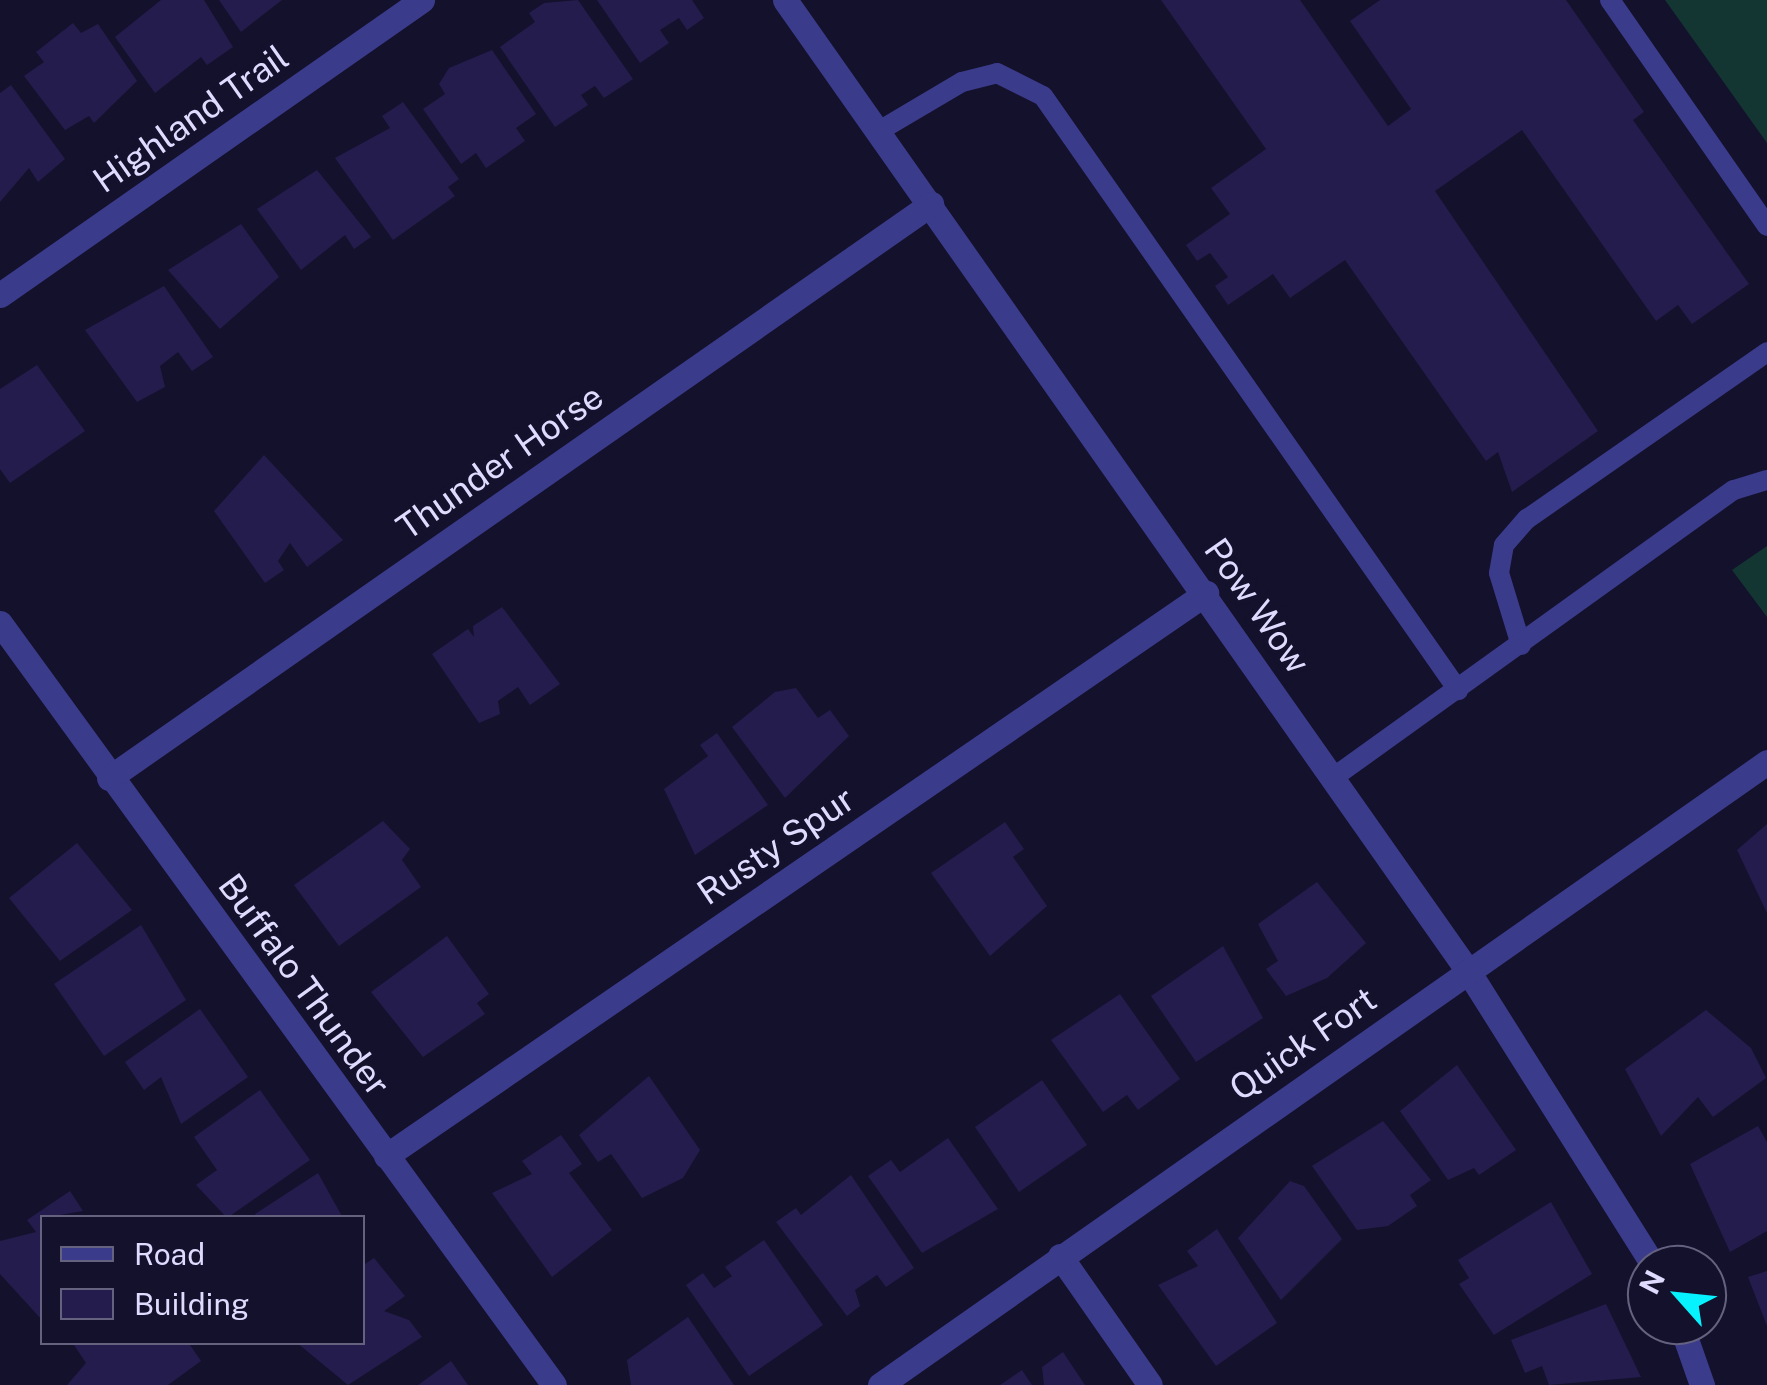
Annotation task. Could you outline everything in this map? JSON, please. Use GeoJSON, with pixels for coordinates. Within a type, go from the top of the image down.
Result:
{"type":"FeatureCollection","features":[{"type":"Feature","properties":{"kind":"street","name":"Highland Trail"},"geometry":{"type":"LineString","coordinates":[[0,295],[422,0]]}},
{"type":"Feature","properties":{"kind":"street","name":"Pow Wow"},"geometry":{"type":"LineString","coordinates":[[785,0],[1468,972],[1640,1245]]}},
{"type":"Feature","properties":{"kind":"street","name":"Thunder Horse"},"geometry":{"type":"LineString","coordinates":[[109,778],[931,204]]}},
{"type":"Feature","properties":{"kind":"street","name":"Rusty Spur"},"geometry":{"type":"LineString","coordinates":[[386,1156],[1206,594]]}},
{"type":"Feature","properties":{"kind":"street","name":"Buffalo Thunder"},"geometry":{"type":"LineString","coordinates":[[0,623],[554,1385]]}},
{"type":"Feature","properties":{"kind":"street","name":"Quick Fort"},"geometry":{"type":"LineString","coordinates":[[880,1385],[1767,762]]}},
{"type":"Feature","properties":{"kind":"street"},"geometry":{"type":"LineString","coordinates":[[1060,1256],[1150,1385]]}},
{"type":"Feature","properties":{"kind":"street"},"geometry":{"type":"LineString","coordinates":[[1688,1345],[1702,1385]]}},
{"type":"Feature","properties":{"kind":"lane"},"geometry":{"type":"LineString","coordinates":[[1610,0],[1767,226]]}},
{"type":"Feature","properties":{"kind":"lane"},"geometry":{"type":"LineString","coordinates":[[880,131],[962,82],[998,73],[1043,96],[1458,690]]}},
{"type":"Feature","properties":{"kind":"lane"},"geometry":{"type":"LineString","coordinates":[[1521,645],[1498,573],[1504,545],[1527,519],[1767,352]]}},
{"type":"Feature","properties":{"kind":"lane"},"geometry":{"type":"LineString","coordinates":[[1334,777],[1734,490],[1767,480]]}},
{"type":"Feature","properties":{"kind":"green space"},"geometry":{"type":"Polygon","coordinates":[[[1665,0],[1767,0],[1767,143],[1665,0]]]}},
{"type":"Feature","properties":{"kind":"green space"},"geometry":{"type":"Polygon","coordinates":[[[1767,546],[1767,617],[1732,570],[1767,546]]]}},
{"type":"Feature","properties":{"kind":"building"},"geometry":{"type":"Polygon","coordinates":[[[161,0],[204,0],[233,47],[207,65],[201,57],[155,93],[115,37],[161,0]]]}},
{"type":"Feature","properties":{"kind":"building"},"geometry":{"type":"Polygon","coordinates":[[[219,0],[282,0],[241,32],[219,0]]]}},
{"type":"Feature","properties":{"kind":"building"},"geometry":{"type":"Polygon","coordinates":[[[578,0],[633,79],[604,98],[595,86],[581,95],[588,105],[555,127],[500,47],[535,22],[529,13],[544,3],[578,0]]]}},
{"type":"Feature","properties":{"kind":"building"},"geometry":{"type":"Polygon","coordinates":[[[597,0],[692,0],[704,18],[687,30],[679,18],[660,30],[669,43],[640,63],[597,0]]]}},
{"type":"Feature","properties":{"kind":"building"},"geometry":{"type":"Polygon","coordinates":[[[1161,0],[1300,0],[1388,126],[1411,109],[1350,21],[1380,0],[1566,0],[1644,112],[1633,120],[1749,284],[1692,324],[1678,305],[1656,321],[1522,130],[1435,191],[1598,431],[1512,492],[1498,452],[1486,461],[1345,260],[1290,298],[1273,274],[1228,305],[1215,286],[1228,277],[1210,253],[1197,261],[1186,245],[1230,214],[1211,188],[1266,149],[1161,0]]]}},
{"type":"Feature","properties":{"kind":"building"},"geometry":{"type":"Polygon","coordinates":[[[73,23],[81,33],[98,24],[137,81],[94,123],[89,116],[65,130],[24,76],[44,62],[36,52],[73,23]]]}},
{"type":"Feature","properties":{"kind":"building"},"geometry":{"type":"Polygon","coordinates":[[[492,50],[536,114],[516,128],[525,141],[486,168],[476,153],[461,164],[423,109],[445,94],[439,84],[449,68],[492,50]]]}},
{"type":"Feature","properties":{"kind":"building"},"geometry":{"type":"Polygon","coordinates":[[[11,85],[65,159],[38,182],[29,168],[0,202],[0,93],[11,85]]]}},
{"type":"Feature","properties":{"kind":"building"},"geometry":{"type":"Polygon","coordinates":[[[403,102],[459,179],[448,187],[455,196],[393,240],[335,158],[390,128],[382,116],[403,102]]]}},
{"type":"Feature","properties":{"kind":"building"},"geometry":{"type":"Polygon","coordinates":[[[317,170],[371,237],[354,249],[345,235],[301,270],[257,209],[317,170]]]}},
{"type":"Feature","properties":{"kind":"building"},"geometry":{"type":"Polygon","coordinates":[[[241,224],[279,277],[220,329],[168,270],[241,224]]]}},
{"type":"Feature","properties":{"kind":"building"},"geometry":{"type":"Polygon","coordinates":[[[164,286],[213,357],[192,371],[178,352],[160,366],[165,387],[137,402],[85,330],[164,286]]]}},
{"type":"Feature","properties":{"kind":"building"},"geometry":{"type":"Polygon","coordinates":[[[37,365],[85,431],[10,483],[0,469],[0,389],[37,365]]]}},
{"type":"Feature","properties":{"kind":"building"},"geometry":{"type":"Polygon","coordinates":[[[264,455],[343,540],[307,567],[290,543],[278,561],[284,570],[265,583],[214,511],[264,455]]]}},
{"type":"Feature","properties":{"kind":"building"},"geometry":{"type":"Polygon","coordinates":[[[502,607],[560,684],[530,705],[518,687],[498,701],[500,714],[479,723],[432,654],[468,629],[474,637],[473,626],[502,607]]]}},
{"type":"Feature","properties":{"kind":"building"},"geometry":{"type":"Polygon","coordinates":[[[796,688],[818,718],[830,710],[849,736],[785,798],[732,727],[775,692],[796,688]]]}},
{"type":"Feature","properties":{"kind":"building"},"geometry":{"type":"Polygon","coordinates":[[[717,733],[768,805],[695,855],[664,789],[708,756],[700,745],[717,733]]]}},
{"type":"Feature","properties":{"kind":"building"},"geometry":{"type":"Polygon","coordinates":[[[383,821],[410,849],[402,860],[421,887],[339,946],[294,885],[383,821]]]}},
{"type":"Feature","properties":{"kind":"building"},"geometry":{"type":"Polygon","coordinates":[[[1005,822],[1024,849],[1013,857],[1047,906],[990,956],[931,873],[1005,822]]]}},
{"type":"Feature","properties":{"kind":"building"},"geometry":{"type":"Polygon","coordinates":[[[1767,824],[1767,913],[1737,850],[1767,824]]]}},
{"type":"Feature","properties":{"kind":"building"},"geometry":{"type":"Polygon","coordinates":[[[77,843],[132,910],[60,961],[9,898],[77,843]]]}},
{"type":"Feature","properties":{"kind":"building"},"geometry":{"type":"Polygon","coordinates":[[[1317,882],[1366,943],[1327,978],[1286,996],[1266,969],[1278,961],[1258,924],[1317,882]]]}},
{"type":"Feature","properties":{"kind":"building"},"geometry":{"type":"Polygon","coordinates":[[[141,925],[186,1000],[104,1056],[54,984],[141,925]]]}},
{"type":"Feature","properties":{"kind":"building"},"geometry":{"type":"Polygon","coordinates":[[[447,936],[489,994],[477,1003],[485,1014],[423,1057],[371,992],[447,936]]]}},
{"type":"Feature","properties":{"kind":"building"},"geometry":{"type":"Polygon","coordinates":[[[1223,946],[1263,1018],[1196,1062],[1151,996],[1223,946]]]}},
{"type":"Feature","properties":{"kind":"building"},"geometry":{"type":"Polygon","coordinates":[[[1120,994],[1180,1079],[1138,1110],[1127,1095],[1103,1112],[1051,1040],[1120,994]]]}},
{"type":"Feature","properties":{"kind":"building"},"geometry":{"type":"Polygon","coordinates":[[[200,1009],[248,1077],[181,1124],[161,1077],[144,1090],[125,1062],[200,1009]]]}},
{"type":"Feature","properties":{"kind":"building"},"geometry":{"type":"Polygon","coordinates":[[[1706,1010],[1751,1048],[1766,1078],[1713,1117],[1698,1097],[1661,1136],[1625,1069],[1706,1010]]]}},
{"type":"Feature","properties":{"kind":"building"},"geometry":{"type":"Polygon","coordinates":[[[1457,1065],[1516,1150],[1479,1175],[1474,1168],[1448,1180],[1400,1111],[1457,1065]]]}},
{"type":"Feature","properties":{"kind":"building"},"geometry":{"type":"Polygon","coordinates":[[[649,1076],[700,1150],[683,1178],[642,1198],[611,1154],[598,1162],[579,1135],[649,1076]]]}},
{"type":"Feature","properties":{"kind":"building"},"geometry":{"type":"Polygon","coordinates":[[[1042,1080],[1087,1145],[1019,1192],[975,1127],[1042,1080]]]}},
{"type":"Feature","properties":{"kind":"building"},"geometry":{"type":"Polygon","coordinates":[[[260,1090],[310,1160],[231,1215],[224,1215],[196,1185],[217,1170],[194,1137],[260,1090]]]}},
{"type":"Feature","properties":{"kind":"building"},"geometry":{"type":"Polygon","coordinates":[[[1383,1121],[1431,1180],[1410,1195],[1417,1206],[1388,1226],[1357,1230],[1312,1166],[1383,1121]]]}},
{"type":"Feature","properties":{"kind":"building"},"geometry":{"type":"Polygon","coordinates":[[[1758,1126],[1767,1142],[1767,1231],[1730,1252],[1690,1164],[1758,1126]]]}},
{"type":"Feature","properties":{"kind":"building"},"geometry":{"type":"Polygon","coordinates":[[[561,1135],[582,1164],[569,1173],[612,1230],[552,1277],[492,1193],[532,1174],[522,1161],[561,1135]]]}},
{"type":"Feature","properties":{"kind":"building"},"geometry":{"type":"Polygon","coordinates":[[[948,1138],[998,1209],[922,1253],[868,1176],[891,1160],[900,1172],[948,1138]]]}},
{"type":"Feature","properties":{"kind":"building"},"geometry":{"type":"Polygon","coordinates":[[[318,1173],[341,1215],[256,1215],[318,1173]]]}},
{"type":"Feature","properties":{"kind":"building"},"geometry":{"type":"Polygon","coordinates":[[[851,1175],[914,1268],[886,1287],[877,1275],[855,1290],[860,1306],[847,1316],[776,1222],[796,1208],[801,1215],[851,1175]]]}},
{"type":"Feature","properties":{"kind":"building"},"geometry":{"type":"Polygon","coordinates":[[[1290,1181],[1304,1186],[1342,1239],[1281,1300],[1238,1238],[1290,1181]]]}},
{"type":"Feature","properties":{"kind":"building"},"geometry":{"type":"Polygon","coordinates":[[[70,1191],[83,1211],[40,1215],[40,1318],[0,1274],[0,1241],[36,1232],[27,1220],[70,1191]]]}},
{"type":"Feature","properties":{"kind":"building"},"geometry":{"type":"Polygon","coordinates":[[[1551,1202],[1592,1274],[1494,1335],[1459,1284],[1469,1278],[1458,1260],[1551,1202]]]}},
{"type":"Feature","properties":{"kind":"building"},"geometry":{"type":"Polygon","coordinates":[[[1217,1229],[1277,1323],[1216,1366],[1158,1285],[1198,1266],[1187,1251],[1217,1229]]]}},
{"type":"Feature","properties":{"kind":"building"},"geometry":{"type":"Polygon","coordinates":[[[764,1240],[823,1325],[749,1376],[686,1285],[703,1273],[714,1288],[732,1276],[725,1267],[764,1240]]]}},
{"type":"Feature","properties":{"kind":"building"},"geometry":{"type":"Polygon","coordinates":[[[374,1258],[405,1296],[384,1311],[409,1320],[422,1337],[348,1385],[300,1345],[365,1345],[365,1264],[374,1258]]]}},
{"type":"Feature","properties":{"kind":"building"},"geometry":{"type":"Polygon","coordinates":[[[1767,1271],[1767,1326],[1748,1277],[1767,1271]]]}},
{"type":"Feature","properties":{"kind":"building"},"geometry":{"type":"Polygon","coordinates":[[[1606,1304],[1641,1377],[1549,1385],[1542,1366],[1525,1373],[1511,1340],[1606,1304]]]}},
{"type":"Feature","properties":{"kind":"building"},"geometry":{"type":"Polygon","coordinates":[[[688,1317],[734,1385],[631,1385],[627,1360],[688,1317]]]}},
{"type":"Feature","properties":{"kind":"building"},"geometry":{"type":"Polygon","coordinates":[[[74,1345],[190,1345],[201,1361],[168,1385],[67,1385],[86,1363],[74,1345]]]}},
{"type":"Feature","properties":{"kind":"building"},"geometry":{"type":"Polygon","coordinates":[[[1063,1352],[1085,1385],[1044,1385],[1042,1367],[1063,1352]]]}},
{"type":"Feature","properties":{"kind":"building"},"geometry":{"type":"Polygon","coordinates":[[[451,1361],[468,1385],[418,1385],[451,1361]]]}},
{"type":"Feature","properties":{"kind":"building"},"geometry":{"type":"Polygon","coordinates":[[[1022,1370],[1032,1385],[1000,1385],[1022,1370]]]}}]}
